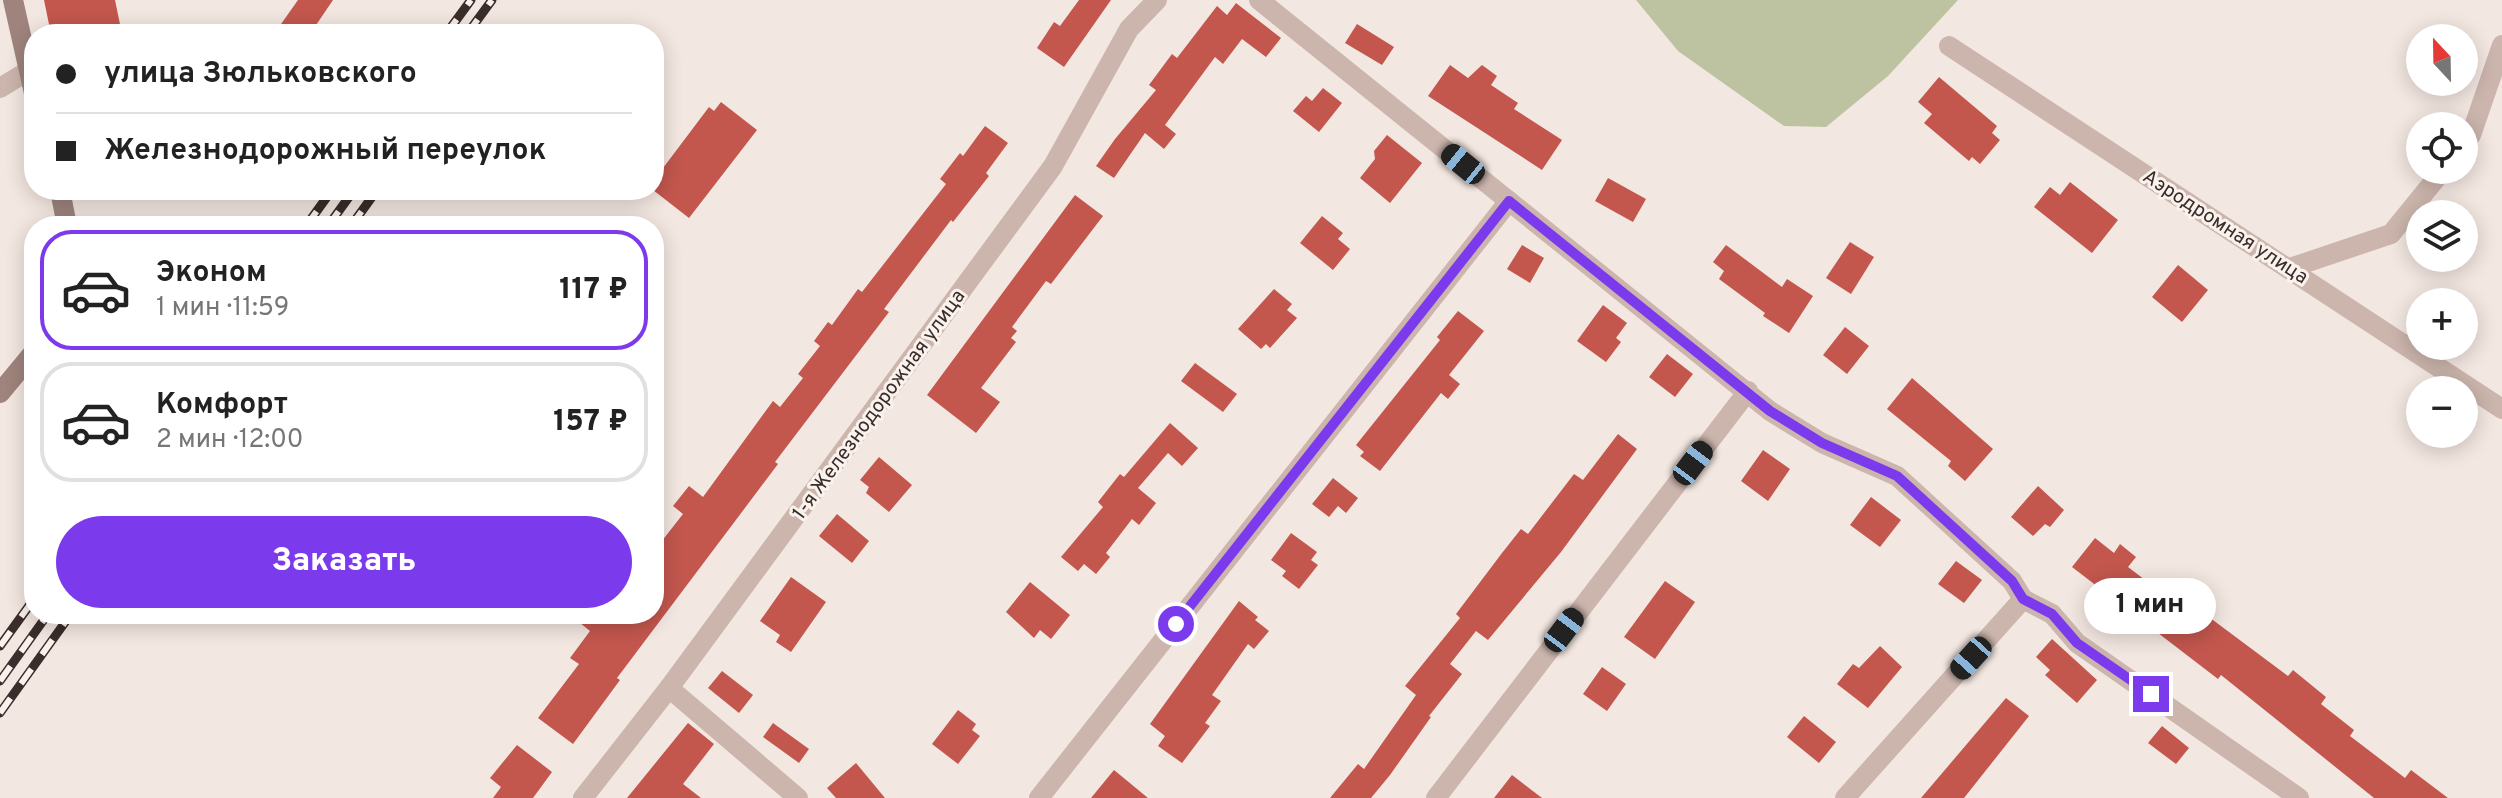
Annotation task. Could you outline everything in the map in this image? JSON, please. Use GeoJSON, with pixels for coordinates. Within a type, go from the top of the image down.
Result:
{"type":"FeatureCollection","features":[{"type":"Feature","properties":{"kind":"main road"},"geometry":{"type":"LineString","coordinates":[[13,0],[24,52]]}},
{"type":"Feature","properties":{"kind":"main road"},"geometry":{"type":"LineString","coordinates":[[0,393],[24,364]]}},
{"type":"Feature","properties":{"kind":"street","name":"1-я Железнодорожная улица"},"geometry":{"type":"LineString","coordinates":[[583,798],[669,688],[1053,166],[1129,29],[1157,0]]}},
{"type":"Feature","properties":{"kind":"street"},"geometry":{"type":"LineString","coordinates":[[1259,0],[1770,411],[1822,443],[1897,476],[2012,581],[2023,599],[2052,614],[2077,643],[2299,798]]}},
{"type":"Feature","properties":{"kind":"street"},"geometry":{"type":"LineString","coordinates":[[2478,115],[2502,45]]}},
{"type":"Feature","properties":{"kind":"street","name":"Аэродромная улица"},"geometry":{"type":"LineString","coordinates":[[1949,46],[2502,409]]}},
{"type":"Feature","properties":{"kind":"street"},"geometry":{"type":"LineString","coordinates":[[0,88],[24,73]]}},
{"type":"Feature","properties":{"kind":"street"},"geometry":{"type":"LineString","coordinates":[[2290,268],[2391,234],[2432,184]]}},
{"type":"Feature","properties":{"kind":"street"},"geometry":{"type":"LineString","coordinates":[[1039,798],[1509,201]]}},
{"type":"Feature","properties":{"kind":"street"},"geometry":{"type":"LineString","coordinates":[[1436,798],[1748,391]]}},
{"type":"Feature","properties":{"kind":"street"},"geometry":{"type":"LineString","coordinates":[[1845,798],[2023,599]]}},
{"type":"Feature","properties":{"kind":"street"},"geometry":{"type":"LineString","coordinates":[[669,688],[798,798]]}},
{"type":"Feature","properties":{"kind":"green space"},"geometry":{"type":"Polygon","coordinates":[[[1636,0],[1958,0],[1888,76],[1826,127],[1784,126],[1678,51],[1636,0]]]}},
{"type":"Feature","properties":{"kind":"building"},"geometry":{"type":"Polygon","coordinates":[[[44,0],[115,0],[120,24],[49,24],[44,0]]]}},
{"type":"Feature","properties":{"kind":"building"},"geometry":{"type":"Polygon","coordinates":[[[298,0],[333,0],[317,24],[281,24],[298,0]]]}},
{"type":"Feature","properties":{"kind":"building"},"geometry":{"type":"Polygon","coordinates":[[[1079,0],[1111,0],[1064,67],[1037,48],[1054,22],[1060,26],[1079,0]]]}},
{"type":"Feature","properties":{"kind":"building"},"geometry":{"type":"Polygon","coordinates":[[[1236,3],[1281,38],[1266,57],[1242,39],[1223,64],[1215,57],[1165,125],[1176,134],[1164,149],[1145,133],[1114,178],[1096,166],[1156,90],[1149,85],[1172,54],[1177,58],[1217,6],[1227,15],[1236,3]]]}},
{"type":"Feature","properties":{"kind":"building"},"geometry":{"type":"Polygon","coordinates":[[[1357,24],[1394,47],[1382,65],[1345,43],[1357,24]]]}},
{"type":"Feature","properties":{"kind":"building"},"geometry":{"type":"Polygon","coordinates":[[[1450,65],[1468,78],[1482,65],[1497,76],[1491,85],[1518,103],[1514,109],[1562,140],[1542,170],[1428,96],[1450,65]]]}},
{"type":"Feature","properties":{"kind":"building"},"geometry":{"type":"Polygon","coordinates":[[[1939,77],[1997,126],[1992,133],[2000,140],[1980,164],[1972,157],[1969,161],[1924,123],[1932,114],[1918,102],[1939,77]]]}},
{"type":"Feature","properties":{"kind":"building"},"geometry":{"type":"Polygon","coordinates":[[[1323,88],[1342,103],[1319,132],[1293,111],[1306,96],[1312,101],[1323,88]]]}},
{"type":"Feature","properties":{"kind":"building"},"geometry":{"type":"Polygon","coordinates":[[[721,102],[757,130],[689,218],[664,199],[664,167],[709,107],[714,111],[721,102]]]}},
{"type":"Feature","properties":{"kind":"building"},"geometry":{"type":"Polygon","coordinates":[[[985,126],[1008,143],[986,173],[989,176],[953,222],[951,220],[884,309],[889,312],[664,616],[664,538],[683,514],[673,506],[689,486],[703,497],[773,401],[780,407],[803,378],[798,374],[820,346],[814,341],[828,322],[832,325],[858,289],[862,292],[946,184],[940,179],[960,153],[963,156],[985,126]]]}},
{"type":"Feature","properties":{"kind":"building"},"geometry":{"type":"Polygon","coordinates":[[[1387,135],[1422,163],[1390,203],[1360,178],[1375,159],[1374,151],[1387,135]]]}},
{"type":"Feature","properties":{"kind":"building"},"geometry":{"type":"Polygon","coordinates":[[[1608,178],[1646,199],[1633,222],[1595,201],[1608,178]]]}},
{"type":"Feature","properties":{"kind":"building"},"geometry":{"type":"Polygon","coordinates":[[[2070,182],[2118,220],[2092,253],[2034,207],[2050,187],[2060,195],[2070,182]]]}},
{"type":"Feature","properties":{"kind":"building"},"geometry":{"type":"Polygon","coordinates":[[[1075,195],[1103,216],[1051,284],[1046,281],[1012,327],[1017,331],[1011,338],[1016,342],[981,388],[1000,402],[976,433],[927,395],[1075,195]]]}},
{"type":"Feature","properties":{"kind":"building"},"geometry":{"type":"Polygon","coordinates":[[[1322,216],[1343,233],[1338,239],[1350,249],[1333,270],[1300,243],[1322,216]]]}},
{"type":"Feature","properties":{"kind":"building"},"geometry":{"type":"Polygon","coordinates":[[[1850,242],[1874,257],[1851,294],[1826,278],[1850,242]]]}},
{"type":"Feature","properties":{"kind":"building"},"geometry":{"type":"Polygon","coordinates":[[[1522,245],[1544,258],[1530,283],[1507,269],[1522,245]]]}},
{"type":"Feature","properties":{"kind":"building"},"geometry":{"type":"Polygon","coordinates":[[[1726,245],[1782,287],[1787,279],[1813,296],[1789,333],[1763,316],[1765,313],[1719,279],[1724,271],[1713,262],[1726,245]]]}},
{"type":"Feature","properties":{"kind":"building"},"geometry":{"type":"Polygon","coordinates":[[[2178,265],[2208,290],[2182,322],[2152,297],[2178,265]]]}},
{"type":"Feature","properties":{"kind":"building"},"geometry":{"type":"Polygon","coordinates":[[[1274,289],[1292,304],[1287,310],[1297,318],[1270,348],[1266,344],[1261,349],[1238,329],[1274,289]]]}},
{"type":"Feature","properties":{"kind":"building"},"geometry":{"type":"Polygon","coordinates":[[[1603,305],[1627,323],[1616,338],[1621,342],[1606,362],[1577,341],[1603,305]]]}},
{"type":"Feature","properties":{"kind":"building"},"geometry":{"type":"Polygon","coordinates":[[[1458,311],[1484,331],[1449,375],[1460,384],[1448,399],[1441,393],[1380,471],[1360,456],[1364,452],[1356,445],[1440,340],[1437,337],[1458,311]]]}},
{"type":"Feature","properties":{"kind":"building"},"geometry":{"type":"Polygon","coordinates":[[[1845,327],[1869,346],[1847,374],[1823,355],[1845,327]]]}},
{"type":"Feature","properties":{"kind":"building"},"geometry":{"type":"Polygon","coordinates":[[[1667,354],[1693,374],[1675,397],[1649,377],[1667,354]]]}},
{"type":"Feature","properties":{"kind":"building"},"geometry":{"type":"Polygon","coordinates":[[[1195,363],[1237,394],[1223,412],[1181,381],[1195,363]]]}},
{"type":"Feature","properties":{"kind":"building"},"geometry":{"type":"Polygon","coordinates":[[[1912,378],[1993,449],[1965,481],[1948,466],[1951,461],[1887,409],[1912,378]]]}},
{"type":"Feature","properties":{"kind":"building"},"geometry":{"type":"Polygon","coordinates":[[[1170,423],[1198,448],[1182,466],[1168,453],[1138,488],[1156,503],[1139,525],[1132,519],[1106,553],[1110,557],[1096,574],[1084,564],[1078,571],[1061,557],[1103,507],[1098,502],[1120,474],[1124,477],[1170,423]]]}},
{"type":"Feature","properties":{"kind":"building"},"geometry":{"type":"Polygon","coordinates":[[[1618,434],[1637,449],[1561,552],[1488,640],[1476,631],[1450,664],[1462,674],[1429,716],[1390,775],[1371,798],[1330,798],[1358,764],[1364,769],[1416,695],[1405,686],[1460,618],[1456,614],[1502,553],[1521,529],[1528,534],[1574,474],[1583,480],[1618,434]]]}},
{"type":"Feature","properties":{"kind":"building"},"geometry":{"type":"Polygon","coordinates":[[[1763,450],[1790,469],[1768,501],[1741,481],[1763,450]]]}},
{"type":"Feature","properties":{"kind":"building"},"geometry":{"type":"Polygon","coordinates":[[[879,457],[912,485],[889,512],[866,493],[869,487],[860,480],[879,457]]]}},
{"type":"Feature","properties":{"kind":"building"},"geometry":{"type":"Polygon","coordinates":[[[1333,478],[1358,498],[1346,513],[1338,506],[1329,517],[1312,504],[1333,478]]]}},
{"type":"Feature","properties":{"kind":"building"},"geometry":{"type":"Polygon","coordinates":[[[2038,486],[2064,510],[2050,527],[2045,524],[2033,536],[2011,517],[2038,486]]]}},
{"type":"Feature","properties":{"kind":"building"},"geometry":{"type":"Polygon","coordinates":[[[1871,497],[1901,520],[1880,547],[1850,525],[1871,497]]]}},
{"type":"Feature","properties":{"kind":"building"},"geometry":{"type":"Polygon","coordinates":[[[837,514],[869,541],[852,563],[819,536],[837,514]]]}},
{"type":"Feature","properties":{"kind":"building"},"geometry":{"type":"Polygon","coordinates":[[[1291,533],[1317,552],[1311,560],[1318,565],[1299,589],[1282,576],[1286,571],[1271,560],[1291,533]]]}},
{"type":"Feature","properties":{"kind":"building"},"geometry":{"type":"Polygon","coordinates":[[[2095,538],[2114,553],[2120,544],[2136,557],[2128,567],[2161,592],[2166,585],[2288,676],[2293,670],[2326,697],[2321,704],[2354,730],[2350,736],[2405,778],[2411,770],[2448,798],[2374,798],[2221,675],[2218,679],[2072,567],[2095,538]]]}},
{"type":"Feature","properties":{"kind":"building"},"geometry":{"type":"Polygon","coordinates":[[[1956,561],[1982,580],[1964,603],[1938,584],[1956,561]]]}},
{"type":"Feature","properties":{"kind":"building"},"geometry":{"type":"Polygon","coordinates":[[[791,577],[826,602],[791,652],[776,642],[780,635],[760,621],[791,577]]]}},
{"type":"Feature","properties":{"kind":"building"},"geometry":{"type":"Polygon","coordinates":[[[1665,581],[1695,602],[1655,659],[1624,637],[1665,581]]]}},
{"type":"Feature","properties":{"kind":"building"},"geometry":{"type":"Polygon","coordinates":[[[1030,582],[1070,615],[1051,639],[1040,630],[1034,638],[1006,612],[1030,582]]]}},
{"type":"Feature","properties":{"kind":"building"},"geometry":{"type":"Polygon","coordinates":[[[1239,601],[1269,631],[1254,649],[1248,644],[1212,695],[1221,701],[1205,723],[1210,726],[1182,763],[1158,746],[1165,736],[1150,724],[1239,601]]]}},
{"type":"Feature","properties":{"kind":"building"},"geometry":{"type":"Polygon","coordinates":[[[581,624],[658,624],[573,744],[538,718],[579,664],[570,658],[590,631],[581,624]]]}},
{"type":"Feature","properties":{"kind":"building"},"geometry":{"type":"Polygon","coordinates":[[[2052,639],[2097,680],[2077,703],[2045,675],[2050,670],[2036,657],[2052,639]]]}},
{"type":"Feature","properties":{"kind":"building"},"geometry":{"type":"Polygon","coordinates":[[[1880,646],[1902,667],[1868,708],[1837,684],[1853,664],[1859,668],[1880,646]]]}},
{"type":"Feature","properties":{"kind":"building"},"geometry":{"type":"Polygon","coordinates":[[[1602,667],[1626,684],[1607,711],[1583,694],[1602,667]]]}},
{"type":"Feature","properties":{"kind":"building"},"geometry":{"type":"Polygon","coordinates":[[[722,671],[753,695],[739,713],[708,688],[722,671]]]}},
{"type":"Feature","properties":{"kind":"building"},"geometry":{"type":"Polygon","coordinates":[[[2006,698],[2029,716],[1964,798],[1921,798],[2006,698]]]}},
{"type":"Feature","properties":{"kind":"building"},"geometry":{"type":"Polygon","coordinates":[[[958,710],[976,724],[972,730],[980,736],[958,764],[932,744],[958,710]]]}},
{"type":"Feature","properties":{"kind":"building"},"geometry":{"type":"Polygon","coordinates":[[[1804,716],[1836,742],[1819,763],[1787,737],[1804,716]]]}},
{"type":"Feature","properties":{"kind":"building"},"geometry":{"type":"Polygon","coordinates":[[[688,723],[714,744],[683,784],[701,798],[627,798],[688,723]]]}},
{"type":"Feature","properties":{"kind":"building"},"geometry":{"type":"Polygon","coordinates":[[[773,723],[809,749],[799,763],[763,737],[773,723]]]}},
{"type":"Feature","properties":{"kind":"building"},"geometry":{"type":"Polygon","coordinates":[[[2162,726],[2189,748],[2176,764],[2148,743],[2162,726]]]}},
{"type":"Feature","properties":{"kind":"building"},"geometry":{"type":"Polygon","coordinates":[[[517,745],[552,772],[533,798],[493,798],[501,787],[490,778],[517,745]]]}},
{"type":"Feature","properties":{"kind":"building"},"geometry":{"type":"Polygon","coordinates":[[[856,763],[885,798],[836,798],[827,788],[856,763]]]}},
{"type":"Feature","properties":{"kind":"building"},"geometry":{"type":"Polygon","coordinates":[[[1114,770],[1148,798],[1091,798],[1114,770]]]}},
{"type":"Feature","properties":{"kind":"building"},"geometry":{"type":"Polygon","coordinates":[[[1512,775],[1542,798],[1494,798],[1512,775]]]}},
{"type":"Feature","properties":{"kind":"railway"},"geometry":{"type":"LineString","coordinates":[[453,24],[471,0]]}},
{"type":"Feature","properties":{"kind":"railway"},"geometry":{"type":"LineString","coordinates":[[474,24],[492,0]]}},
{"type":"Feature","properties":{"kind":"railway"},"geometry":{"type":"LineString","coordinates":[[313,216],[325,200]]}},
{"type":"Feature","properties":{"kind":"railway"},"geometry":{"type":"LineString","coordinates":[[335,216],[347,200]]}},
{"type":"Feature","properties":{"kind":"railway"},"geometry":{"type":"LineString","coordinates":[[358,216],[370,200]]}},
{"type":"Feature","properties":{"kind":"railway"},"geometry":{"type":"LineString","coordinates":[[0,646],[24,613]]}},
{"type":"Feature","properties":{"kind":"railway"},"geometry":{"type":"LineString","coordinates":[[0,681],[41,624]]}},
{"type":"Feature","properties":{"kind":"railway"},"geometry":{"type":"LineString","coordinates":[[0,713],[64,624]]}},
{"type":"Feature","properties":{"kind":"route"},"geometry":{"type":"LineString","coordinates":[[1176,624],[1509,201],[1770,411],[1822,443],[1897,476],[2012,581],[2023,599],[2052,614],[2077,643],[2151,694]]}}]}
